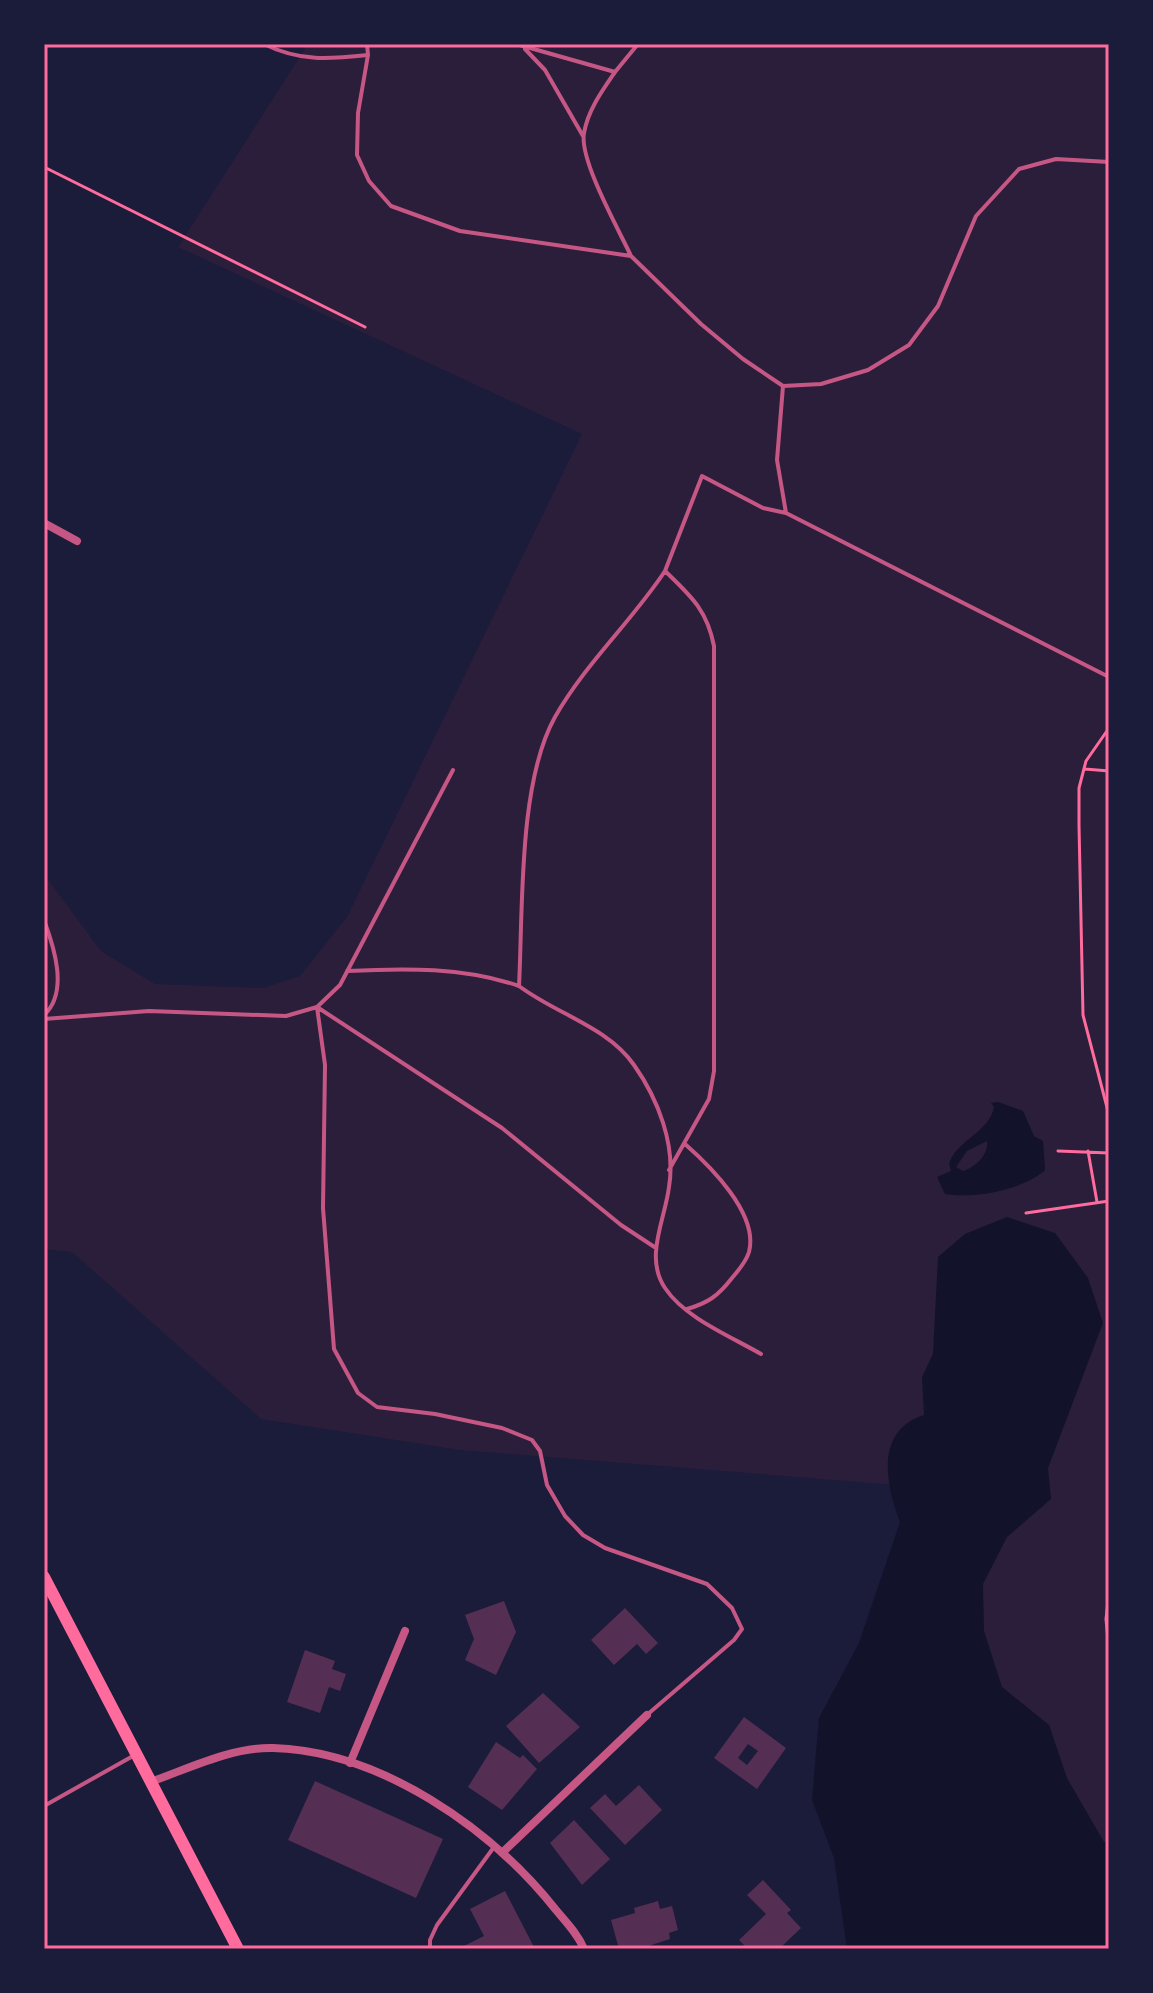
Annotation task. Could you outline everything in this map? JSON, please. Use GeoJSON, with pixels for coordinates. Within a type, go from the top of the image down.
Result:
{"type":"FeatureCollection","features":[{"type":"Feature","properties":{"kind":"main road"},"geometry":{"type":"LineString","coordinates":[[44,1577],[238,1949]]}},
{"type":"Feature","properties":{"kind":"street"},"geometry":{"type":"LineString","coordinates":[[44,523],[77,541]]}},
{"type":"Feature","properties":{"kind":"street"},"geometry":{"type":"LineString","coordinates":[[350,1763],[405,1631]]}},
{"type":"Feature","properties":{"kind":"street"},"geometry":{"type":"LineString","coordinates":[[498,1850],[647,1715]]}},
{"type":"Feature","properties":{"kind":"street"},"geometry":{"type":"LineString","coordinates":[[149,1783],[221,1757],[271,1748],[322,1755],[350,1763],[416,1793],[498,1850],[542,1892],[584,1949]]}},
{"type":"Feature","properties":{"kind":"lane"},"geometry":{"type":"LineString","coordinates":[[264,44],[286,55],[313,60],[368,55]]}},
{"type":"Feature","properties":{"kind":"lane"},"geometry":{"type":"LineString","coordinates":[[367,44],[368,55],[358,113],[357,155],[369,181],[391,206],[460,231],[631,256]]}},
{"type":"Feature","properties":{"kind":"lane"},"geometry":{"type":"LineString","coordinates":[[516,44],[615,72]]}},
{"type":"Feature","properties":{"kind":"lane"},"geometry":{"type":"LineString","coordinates":[[583,136],[593,105],[638,44]]}},
{"type":"Feature","properties":{"kind":"lane"},"geometry":{"type":"LineString","coordinates":[[524,48],[545,70],[583,136],[596,184],[631,256],[701,324],[743,359],[783,386],[821,384],[868,370],[909,345],[938,306],[976,216],[1019,169],[1056,159],[1109,162]]}},
{"type":"Feature","properties":{"kind":"lane"},"geometry":{"type":"LineString","coordinates":[[783,386],[777,460],[786,513]]}},
{"type":"Feature","properties":{"kind":"lane"},"geometry":{"type":"LineString","coordinates":[[519,986],[526,847],[543,745],[556,716],[665,571],[702,476],[763,508],[786,513],[1109,677]]}},
{"type":"Feature","properties":{"kind":"lane"},"geometry":{"type":"LineString","coordinates":[[665,571],[692,597],[709,621],[714,646],[714,1071],[709,1099],[669,1170]]}},
{"type":"Feature","properties":{"kind":"lane"},"geometry":{"type":"LineString","coordinates":[[44,1017],[149,1011],[286,1016],[317,1007],[340,985],[453,770]]}},
{"type":"Feature","properties":{"kind":"lane"},"geometry":{"type":"LineString","coordinates":[[44,920],[53,947],[58,989],[51,1009],[44,1017]]}},
{"type":"Feature","properties":{"kind":"lane"},"geometry":{"type":"LineString","coordinates":[[347,971],[438,971],[488,976],[519,986],[539,1002],[611,1040],[633,1063],[657,1102],[670,1184],[656,1248],[657,1271],[665,1288],[687,1309],[761,1354]]}},
{"type":"Feature","properties":{"kind":"lane"},"geometry":{"type":"LineString","coordinates":[[317,1007],[502,1128],[621,1225],[656,1248]]}},
{"type":"Feature","properties":{"kind":"lane"},"geometry":{"type":"LineString","coordinates":[[317,1007],[325,1065],[323,1208],[334,1349],[358,1393],[377,1407],[502,1428],[532,1440],[540,1451],[547,1485],[565,1516],[583,1535],[605,1548],[707,1584],[732,1608],[742,1629],[734,1640],[647,1715]]}},
{"type":"Feature","properties":{"kind":"lane"},"geometry":{"type":"LineString","coordinates":[[684,1144],[719,1174],[743,1218],[749,1238],[749,1252],[741,1267],[718,1296],[687,1309]]}},
{"type":"Feature","properties":{"kind":"lane"},"geometry":{"type":"LineString","coordinates":[[44,1806],[135,1755]]}},
{"type":"Feature","properties":{"kind":"lane"},"geometry":{"type":"LineString","coordinates":[[430,1949],[430,1940],[437,1925],[498,1850]]}},
{"type":"Feature","properties":{"kind":"path"},"geometry":{"type":"LineString","coordinates":[[44,167],[365,327]]}},
{"type":"Feature","properties":{"kind":"path"},"geometry":{"type":"LineString","coordinates":[[1109,728],[1084,769],[1079,800],[1083,1015],[1109,1115]]}},
{"type":"Feature","properties":{"kind":"path"},"geometry":{"type":"LineString","coordinates":[[1084,769],[1109,771]]}},
{"type":"Feature","properties":{"kind":"path"},"geometry":{"type":"LineString","coordinates":[[1058,1151],[1109,1153]]}},
{"type":"Feature","properties":{"kind":"path"},"geometry":{"type":"LineString","coordinates":[[1088,1151],[1097,1202]]}},
{"type":"Feature","properties":{"kind":"path"},"geometry":{"type":"LineString","coordinates":[[1026,1213],[1109,1201]]}},
{"type":"Feature","properties":{"kind":"path"},"geometry":{"type":"LineString","coordinates":[[1109,1593],[1106,1619],[1109,1649]]}},
{"type":"Feature","properties":{"kind":"shaded area"},"geometry":{"type":"Polygon","coordinates":[[[308,44],[1109,44],[1109,1949],[959,1663],[934,1488],[460,1450],[261,1419],[72,1252],[44,1249],[44,874],[101,951],[155,984],[263,988],[300,976],[347,917],[582,434],[178,247],[308,44]]]}},
{"type":"Feature","properties":{"kind":"shaded area"},"geometry":{"type":"Polygon","coordinates":[[[998,1102],[1023,1111],[1034,1136],[1043,1141],[1045,1170],[1011,1188],[970,1195],[945,1194],[937,1177],[951,1171],[949,1164],[958,1149],[986,1124],[994,1107],[991,1103],[998,1102]],[[987,1141],[967,1151],[956,1167],[963,1171],[973,1166],[984,1155],[987,1141]]]}},
{"type":"Feature","properties":{"kind":"shaded area"},"geometry":{"type":"Polygon","coordinates":[[[1007,1217],[1055,1233],[1088,1278],[1103,1323],[1048,1468],[1051,1499],[1007,1537],[983,1584],[984,1631],[1002,1687],[1049,1725],[1067,1778],[1104,1842],[1109,1840],[1109,1949],[847,1949],[834,1858],[812,1800],[819,1718],[859,1643],[900,1522],[891,1492],[888,1461],[897,1433],[924,1415],[922,1377],[933,1354],[938,1257],[965,1234],[1007,1217]]]}},
{"type":"Feature","properties":{"kind":"building"},"geometry":{"type":"Polygon","coordinates":[[[504,1601],[516,1632],[496,1675],[465,1660],[474,1639],[465,1615],[504,1601]]]}},
{"type":"Feature","properties":{"kind":"building"},"geometry":{"type":"Polygon","coordinates":[[[625,1608],[658,1643],[646,1654],[637,1644],[614,1665],[591,1640],[625,1608]]]}},
{"type":"Feature","properties":{"kind":"building"},"geometry":{"type":"Polygon","coordinates":[[[305,1650],[335,1661],[332,1669],[346,1674],[340,1691],[329,1687],[320,1713],[287,1702],[305,1650]]]}},
{"type":"Feature","properties":{"kind":"building"},"geometry":{"type":"Polygon","coordinates":[[[543,1693],[580,1727],[539,1763],[506,1726],[543,1693]]]}},
{"type":"Feature","properties":{"kind":"building"},"geometry":{"type":"Polygon","coordinates":[[[744,1717],[786,1748],[757,1789],[714,1758],[744,1717]],[[748,1744],[738,1758],[747,1765],[758,1751],[748,1744]]]}},
{"type":"Feature","properties":{"kind":"building"},"geometry":{"type":"Polygon","coordinates":[[[496,1742],[520,1758],[523,1755],[537,1769],[502,1810],[468,1787],[496,1742]]]}},
{"type":"Feature","properties":{"kind":"building"},"geometry":{"type":"Polygon","coordinates":[[[315,1781],[443,1839],[416,1898],[288,1840],[315,1781]]]}},
{"type":"Feature","properties":{"kind":"building"},"geometry":{"type":"Polygon","coordinates":[[[639,1785],[662,1810],[625,1845],[590,1808],[605,1794],[616,1806],[639,1785]]]}},
{"type":"Feature","properties":{"kind":"building"},"geometry":{"type":"Polygon","coordinates":[[[574,1820],[610,1859],[582,1885],[550,1843],[574,1820]]]}},
{"type":"Feature","properties":{"kind":"building"},"geometry":{"type":"Polygon","coordinates":[[[763,1880],[791,1910],[787,1913],[801,1928],[779,1949],[748,1949],[739,1940],[766,1914],[747,1895],[763,1880]]]}},
{"type":"Feature","properties":{"kind":"building"},"geometry":{"type":"Polygon","coordinates":[[[505,1891],[535,1949],[465,1949],[464,1946],[484,1936],[470,1909],[505,1891]]]}},
{"type":"Feature","properties":{"kind":"building"},"geometry":{"type":"Polygon","coordinates":[[[658,1901],[660,1909],[672,1906],[678,1930],[669,1933],[670,1939],[639,1949],[619,1949],[611,1920],[635,1913],[634,1908],[658,1901]]]}}]}
